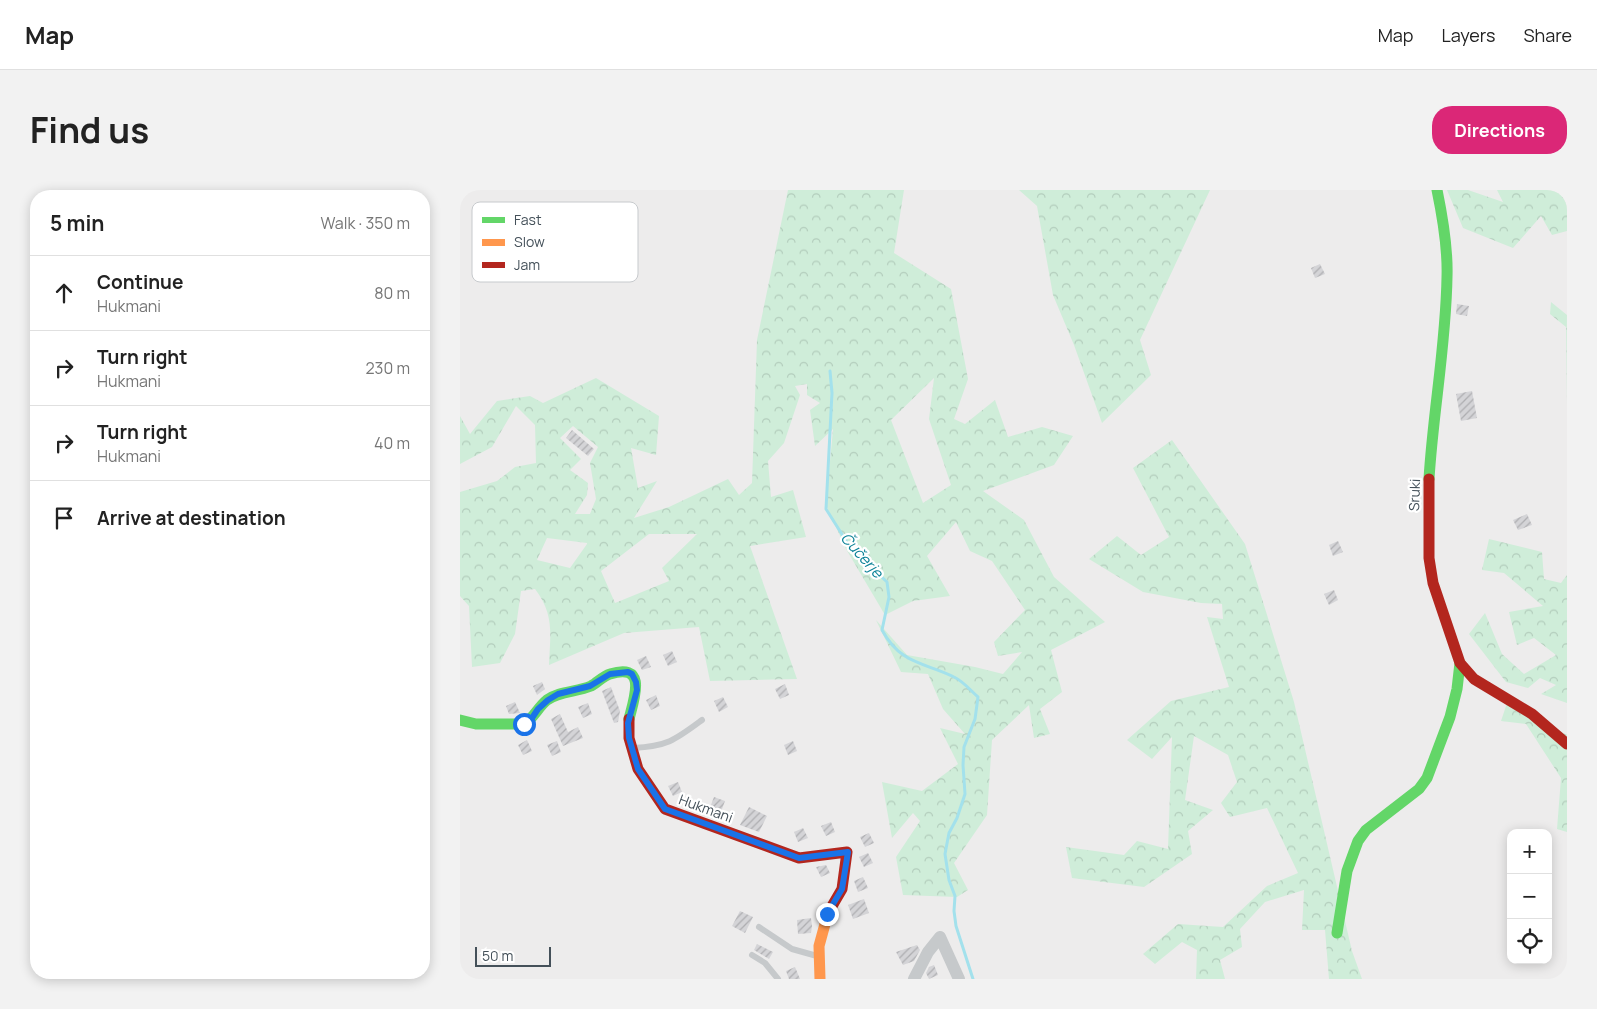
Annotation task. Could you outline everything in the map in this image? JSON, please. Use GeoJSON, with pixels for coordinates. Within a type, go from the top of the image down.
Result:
{"type":"FeatureCollection","features":[{"type":"Feature","properties":{"kind":"street","name":"Sruki"},"geometry":{"type":"LineString","coordinates":[[1436,190],[1445,232],[1447,276],[1444,329],[1434,411],[1429,478],[1429,558],[1433,583],[1460,663],[1474,679],[1532,714],[1567,744]]}},
{"type":"Feature","properties":{"kind":"street"},"geometry":{"type":"LineString","coordinates":[[1337,933],[1347,870],[1358,841],[1366,830],[1419,789],[1427,778],[1450,717],[1457,689],[1460,663]]}},
{"type":"Feature","properties":{"kind":"street","name":"Hukmani"},"geometry":{"type":"LineString","coordinates":[[460,720],[476,724],[524,724],[530,721],[538,709],[548,700],[558,694],[590,686],[610,674],[628,672],[632,674],[637,690],[627,730],[638,769],[665,809],[799,858],[848,852],[842,889],[827,914],[819,946],[820,979]]}},
{"type":"Feature","properties":{"kind":"street"},"geometry":{"type":"LineString","coordinates":[[914,979],[928,952],[940,937],[959,979]]}},
{"type":"Feature","properties":{"kind":"lane"},"geometry":{"type":"LineString","coordinates":[[632,748],[654,747],[665,744],[675,740],[702,720]]}},
{"type":"Feature","properties":{"kind":"lane"},"geometry":{"type":"LineString","coordinates":[[759,927],[792,949],[819,956]]}},
{"type":"Feature","properties":{"kind":"lane"},"geometry":{"type":"LineString","coordinates":[[752,955],[765,963],[778,979]]}},
{"type":"Feature","properties":{"kind":"green space"},"geometry":{"type":"Polygon","coordinates":[[[788,190],[904,190],[894,253],[951,289],[968,379],[954,419],[965,424],[995,400],[1008,437],[1042,427],[1073,436],[1054,465],[983,491],[1024,520],[1054,577],[1105,622],[1051,650],[1062,692],[1040,709],[1050,734],[1034,738],[1029,705],[992,740],[987,815],[954,863],[968,890],[957,897],[903,895],[896,857],[920,821],[913,813],[892,838],[882,782],[922,791],[958,764],[940,728],[965,734],[943,709],[928,674],[901,672],[876,620],[907,655],[1003,674],[1022,652],[998,656],[994,642],[1025,610],[992,561],[970,551],[956,522],[927,556],[950,596],[913,601],[885,615],[846,549],[826,505],[833,429],[815,446],[810,410],[820,403],[807,395],[807,384],[795,386],[800,395],[784,443],[768,461],[771,497],[793,490],[806,537],[750,546],[797,679],[710,681],[699,627],[624,633],[549,665],[550,626],[546,608],[535,589],[521,591],[515,634],[500,663],[472,667],[469,606],[460,596],[460,492],[497,481],[515,467],[536,463],[535,425],[516,406],[492,447],[460,464],[460,416],[470,434],[497,401],[530,396],[543,403],[596,378],[659,416],[656,455],[631,448],[638,488],[657,481],[634,518],[669,507],[728,479],[739,495],[752,483],[757,340],[788,190]],[[934,378],[891,420],[923,503],[951,485],[929,419],[934,378]],[[573,426],[560,438],[581,459],[570,470],[588,483],[587,495],[575,514],[590,514],[596,499],[590,463],[598,447],[573,426]],[[649,534],[601,571],[615,603],[669,581],[662,568],[697,534],[649,534]],[[547,538],[537,560],[570,568],[587,543],[547,538]]]}},
{"type":"Feature","properties":{"kind":"green space"},"geometry":{"type":"Polygon","coordinates":[[[1019,190],[1210,190],[1140,340],[1151,375],[1102,423],[1074,345],[1053,295],[1037,206],[1019,190]]]}},
{"type":"Feature","properties":{"kind":"green space"},"geometry":{"type":"Polygon","coordinates":[[[1447,190],[1468,190],[1503,202],[1497,190],[1567,190],[1567,231],[1552,235],[1541,216],[1513,248],[1463,228],[1447,190]]]}},
{"type":"Feature","properties":{"kind":"green space"},"geometry":{"type":"Polygon","coordinates":[[[1551,302],[1567,315],[1566,406],[1566,327],[1550,314],[1551,302]]]}},
{"type":"Feature","properties":{"kind":"green space"},"geometry":{"type":"Polygon","coordinates":[[[1172,440],[1245,544],[1294,702],[1352,951],[1362,979],[1329,979],[1325,930],[1302,930],[1304,890],[1265,902],[1240,929],[1242,947],[1220,960],[1225,979],[1196,979],[1197,950],[1182,942],[1155,964],[1143,954],[1178,924],[1223,927],[1267,886],[1298,873],[1267,808],[1230,817],[1221,803],[1237,782],[1228,755],[1194,736],[1185,800],[1213,810],[1188,831],[1192,854],[1144,887],[1072,878],[1066,847],[1124,855],[1137,841],[1168,849],[1172,737],[1152,759],[1127,740],[1171,701],[1229,687],[1207,617],[1223,619],[1222,604],[1201,603],[1143,592],[1089,559],[1117,536],[1141,555],[1169,537],[1133,468],[1172,440]]]}},
{"type":"Feature","properties":{"kind":"green space"},"geometry":{"type":"Polygon","coordinates":[[[1489,539],[1542,552],[1544,579],[1561,583],[1567,575],[1567,703],[1541,694],[1556,685],[1540,678],[1528,688],[1506,682],[1469,634],[1485,613],[1502,654],[1524,674],[1556,655],[1534,638],[1517,645],[1509,612],[1543,606],[1504,573],[1482,570],[1489,539]]]}},
{"type":"Feature","properties":{"kind":"green space"},"geometry":{"type":"Polygon","coordinates":[[[1507,703],[1567,735],[1567,832],[1557,829],[1561,778],[1526,724],[1501,721],[1507,703]]]}},
{"type":"Feature","properties":{"kind":"building"},"geometry":{"type":"Polygon","coordinates":[[[1320,264],[1325,274],[1315,278],[1311,268],[1320,264]]]}},
{"type":"Feature","properties":{"kind":"building"},"geometry":{"type":"Polygon","coordinates":[[[1457,304],[1469,306],[1467,316],[1456,314],[1457,304]]]}},
{"type":"Feature","properties":{"kind":"building"},"geometry":{"type":"Polygon","coordinates":[[[1472,391],[1477,418],[1461,421],[1456,394],[1472,391]]]}},
{"type":"Feature","properties":{"kind":"building"},"geometry":{"type":"Polygon","coordinates":[[[572,430],[594,449],[588,456],[566,438],[572,430]]]}},
{"type":"Feature","properties":{"kind":"building"},"geometry":{"type":"Polygon","coordinates":[[[1527,514],[1532,525],[1518,530],[1513,520],[1527,514]]]}},
{"type":"Feature","properties":{"kind":"building"},"geometry":{"type":"Polygon","coordinates":[[[1338,541],[1343,552],[1333,556],[1329,545],[1338,541]]]}},
{"type":"Feature","properties":{"kind":"building"},"geometry":{"type":"Polygon","coordinates":[[[1334,590],[1338,600],[1329,605],[1324,594],[1334,590]]]}},
{"type":"Feature","properties":{"kind":"building"},"geometry":{"type":"Polygon","coordinates":[[[672,651],[677,662],[668,666],[663,655],[672,651]]]}},
{"type":"Feature","properties":{"kind":"building"},"geometry":{"type":"Polygon","coordinates":[[[646,656],[651,667],[642,670],[637,660],[646,656]]]}},
{"type":"Feature","properties":{"kind":"building"},"geometry":{"type":"Polygon","coordinates":[[[542,682],[545,689],[537,695],[533,686],[542,682]]]}},
{"type":"Feature","properties":{"kind":"building"},"geometry":{"type":"Polygon","coordinates":[[[785,684],[789,695],[780,699],[775,689],[785,684]]]}},
{"type":"Feature","properties":{"kind":"building"},"geometry":{"type":"Polygon","coordinates":[[[611,687],[620,711],[618,722],[614,723],[602,691],[611,687]]]}},
{"type":"Feature","properties":{"kind":"building"},"geometry":{"type":"Polygon","coordinates":[[[656,695],[660,706],[651,710],[646,700],[656,695]]]}},
{"type":"Feature","properties":{"kind":"building"},"geometry":{"type":"Polygon","coordinates":[[[723,697],[728,707],[719,712],[714,701],[723,697]]]}},
{"type":"Feature","properties":{"kind":"building"},"geometry":{"type":"Polygon","coordinates":[[[515,702],[520,713],[509,714],[506,706],[515,702]]]}},
{"type":"Feature","properties":{"kind":"building"},"geometry":{"type":"Polygon","coordinates":[[[588,703],[592,714],[583,718],[578,707],[588,703]]]}},
{"type":"Feature","properties":{"kind":"building"},"geometry":{"type":"Polygon","coordinates":[[[560,714],[568,732],[578,727],[583,738],[563,746],[551,719],[560,714]]]}},
{"type":"Feature","properties":{"kind":"building"},"geometry":{"type":"Polygon","coordinates":[[[527,740],[532,751],[523,755],[518,745],[527,740]]]}},
{"type":"Feature","properties":{"kind":"building"},"geometry":{"type":"Polygon","coordinates":[[[557,741],[561,752],[552,756],[547,745],[557,741]]]}},
{"type":"Feature","properties":{"kind":"building"},"geometry":{"type":"Polygon","coordinates":[[[793,741],[797,751],[788,755],[784,745],[793,741]]]}},
{"type":"Feature","properties":{"kind":"building"},"geometry":{"type":"Polygon","coordinates":[[[678,782],[682,792],[673,796],[668,786],[678,782]]]}},
{"type":"Feature","properties":{"kind":"building"},"geometry":{"type":"Polygon","coordinates":[[[714,797],[725,801],[719,817],[708,813],[714,797]]]}},
{"type":"Feature","properties":{"kind":"building"},"geometry":{"type":"Polygon","coordinates":[[[749,807],[767,816],[759,832],[740,825],[749,807]]]}},
{"type":"Feature","properties":{"kind":"building"},"geometry":{"type":"Polygon","coordinates":[[[831,822],[835,832],[826,836],[821,826],[831,822]]]}},
{"type":"Feature","properties":{"kind":"building"},"geometry":{"type":"Polygon","coordinates":[[[803,828],[808,838],[798,842],[794,832],[803,828]]]}},
{"type":"Feature","properties":{"kind":"building"},"geometry":{"type":"Polygon","coordinates":[[[869,833],[874,843],[865,847],[860,837],[869,833]]]}},
{"type":"Feature","properties":{"kind":"building"},"geometry":{"type":"Polygon","coordinates":[[[868,853],[873,863],[864,867],[859,857],[868,853]]]}},
{"type":"Feature","properties":{"kind":"building"},"geometry":{"type":"Polygon","coordinates":[[[826,865],[830,873],[821,877],[816,867],[826,865]]]}},
{"type":"Feature","properties":{"kind":"building"},"geometry":{"type":"Polygon","coordinates":[[[863,877],[868,888],[858,892],[854,881],[863,877]]]}},
{"type":"Feature","properties":{"kind":"building"},"geometry":{"type":"Polygon","coordinates":[[[864,899],[869,913],[853,919],[848,905],[864,899]]]}},
{"type":"Feature","properties":{"kind":"building"},"geometry":{"type":"Polygon","coordinates":[[[740,911],[753,917],[745,933],[732,926],[740,911]]]}},
{"type":"Feature","properties":{"kind":"building"},"geometry":{"type":"Polygon","coordinates":[[[811,918],[811,933],[798,934],[797,920],[811,918]]]}},
{"type":"Feature","properties":{"kind":"building"},"geometry":{"type":"Polygon","coordinates":[[[757,944],[773,952],[769,959],[754,950],[757,944]]]}},
{"type":"Feature","properties":{"kind":"building"},"geometry":{"type":"Polygon","coordinates":[[[917,945],[920,950],[914,961],[903,965],[896,952],[917,945]]]}},
{"type":"Feature","properties":{"kind":"building"},"geometry":{"type":"Polygon","coordinates":[[[934,965],[938,975],[929,979],[926,973],[929,967],[934,965]]]}},
{"type":"Feature","properties":{"kind":"building"},"geometry":{"type":"Polygon","coordinates":[[[795,967],[800,979],[789,979],[786,971],[795,967]]]}},
{"type":"Feature","properties":{"kind":"waterway","name":"Čučerje"},"geometry":{"type":"LineString","coordinates":[[830,371],[832,393],[826,509],[850,547],[887,582],[889,597],[882,630],[889,641],[905,656],[957,679],[978,697],[975,719],[964,747],[965,794],[957,818],[949,833],[945,854],[949,880],[955,896],[956,926],[973,979]]}},
{"type":"Feature","properties":{"kind":"traffic: fast"},"geometry":{"type":"LineString","coordinates":[[1429,479],[1444,328],[1447,277],[1445,234],[1437,190]]}},
{"type":"Feature","properties":{"kind":"traffic: fast"},"geometry":{"type":"LineString","coordinates":[[1337,933],[1347,871],[1358,841],[1366,830],[1419,789],[1427,778],[1450,717],[1457,689],[1460,663]]}},
{"type":"Feature","properties":{"kind":"traffic: fast"},"geometry":{"type":"LineString","coordinates":[[460,720],[476,724],[523,724],[552,697],[591,686],[607,675],[622,672],[630,673],[636,684],[629,719]]}},
{"type":"Feature","properties":{"kind":"traffic: slow"},"geometry":{"type":"LineString","coordinates":[[820,979],[819,946],[828,913]]}},
{"type":"Feature","properties":{"kind":"traffic: jam"},"geometry":{"type":"LineString","coordinates":[[1429,479],[1429,558],[1433,583],[1460,663],[1474,679],[1532,714],[1567,744]]}},
{"type":"Feature","properties":{"kind":"traffic: jam"},"geometry":{"type":"LineString","coordinates":[[629,719],[629,738],[638,769],[665,809],[799,858],[847,852],[842,889],[828,913]]}},
{"type":"Feature","properties":{"kind":"route"},"geometry":{"type":"LineString","coordinates":[[524,724],[530,721],[538,709],[548,700],[558,694],[590,686],[610,674],[628,672],[632,674],[637,690],[627,730],[638,769],[665,809],[799,858],[848,852],[842,889],[827,914]]}}]}
